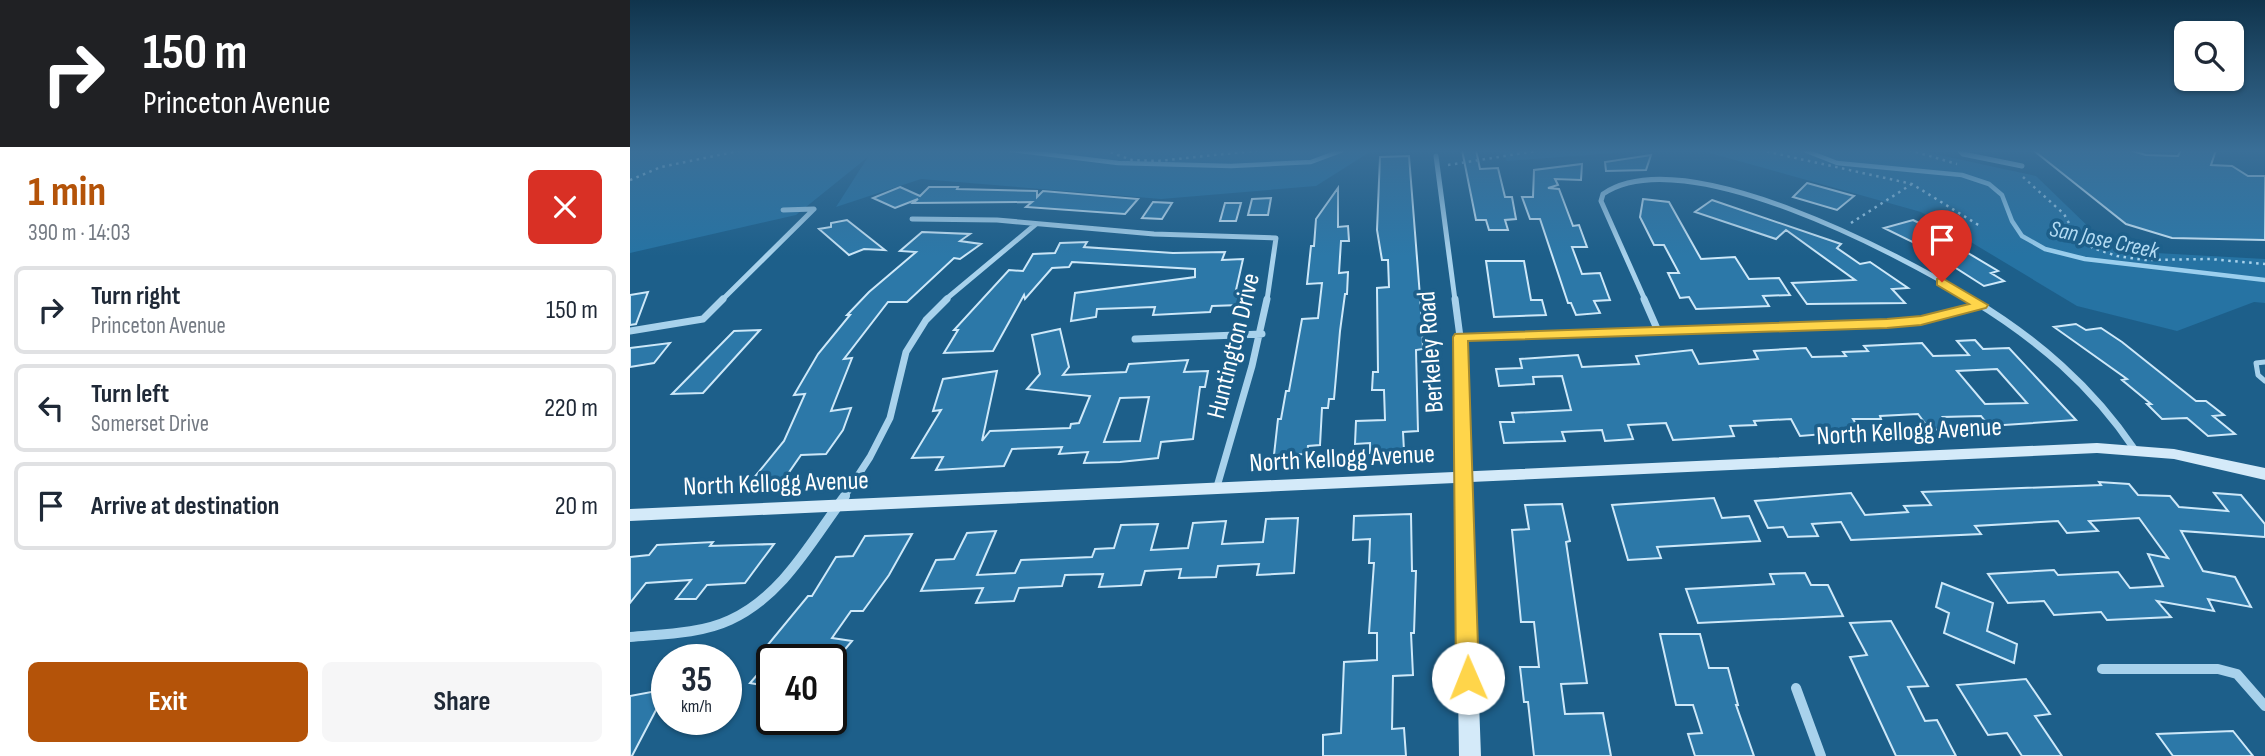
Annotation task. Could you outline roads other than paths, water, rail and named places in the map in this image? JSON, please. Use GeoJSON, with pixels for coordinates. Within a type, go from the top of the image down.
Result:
{"type":"FeatureCollection","features":[{"type":"Feature","properties":{"kind":"street","name":"Berkeley Road"},"geometry":{"type":"LineString","coordinates":[[1439,185],[1460,337],[1470,756]]}},
{"type":"Feature","properties":{"kind":"street"},"geometry":{"type":"LineString","coordinates":[[1621,185],[1610,189],[1601,201],[1658,331]]}},
{"type":"Feature","properties":{"kind":"street"},"geometry":{"type":"LineString","coordinates":[[1717,185],[1840,229],[1882,247],[1981,305],[2044,348],[2079,380],[2112,414],[2135,450]]}},
{"type":"Feature","properties":{"kind":"street"},"geometry":{"type":"LineString","coordinates":[[630,331],[703,319],[814,209],[783,210]]}},
{"type":"Feature","properties":{"kind":"street","name":"Huntington Drive"},"geometry":{"type":"LineString","coordinates":[[912,219],[1037,223],[1185,237],[1276,238],[1272,280],[1262,334],[1216,490]]}},
{"type":"Feature","properties":{"kind":"street"},"geometry":{"type":"LineString","coordinates":[[630,637],[685,632],[728,621],[752,608],[777,588],[838,506],[870,457],[890,418],[906,352],[926,320],[955,290],[1037,223]]}},
{"type":"Feature","properties":{"kind":"street"},"geometry":{"type":"LineString","coordinates":[[1460,337],[1898,322],[1921,320],[1981,305]]}},
{"type":"Feature","properties":{"kind":"street"},"geometry":{"type":"LineString","coordinates":[[1135,339],[1262,334]]}},
{"type":"Feature","properties":{"kind":"street","name":"North Kellogg Avenue"},"geometry":{"type":"LineString","coordinates":[[630,515],[2083,449],[2135,450],[2212,461],[2265,474]]}},
{"type":"Feature","properties":{"kind":"street"},"geometry":{"type":"LineString","coordinates":[[2102,669],[2218,669],[2237,674],[2265,706]]}},
{"type":"Feature","properties":{"kind":"street"},"geometry":{"type":"LineString","coordinates":[[1796,688],[1821,756]]}},
{"type":"Feature","properties":{"kind":"lane"},"geometry":{"type":"LineString","coordinates":[[2265,362],[2256,363],[2258,375],[2265,381]]}},
{"type":"Feature","properties":{"kind":"waterway","name":"San Jose Creek"},"geometry":{"type":"LineString","coordinates":[[1991,185],[2002,195],[2012,221],[2022,236],[2045,249],[2085,259],[2265,280]]}}]}
